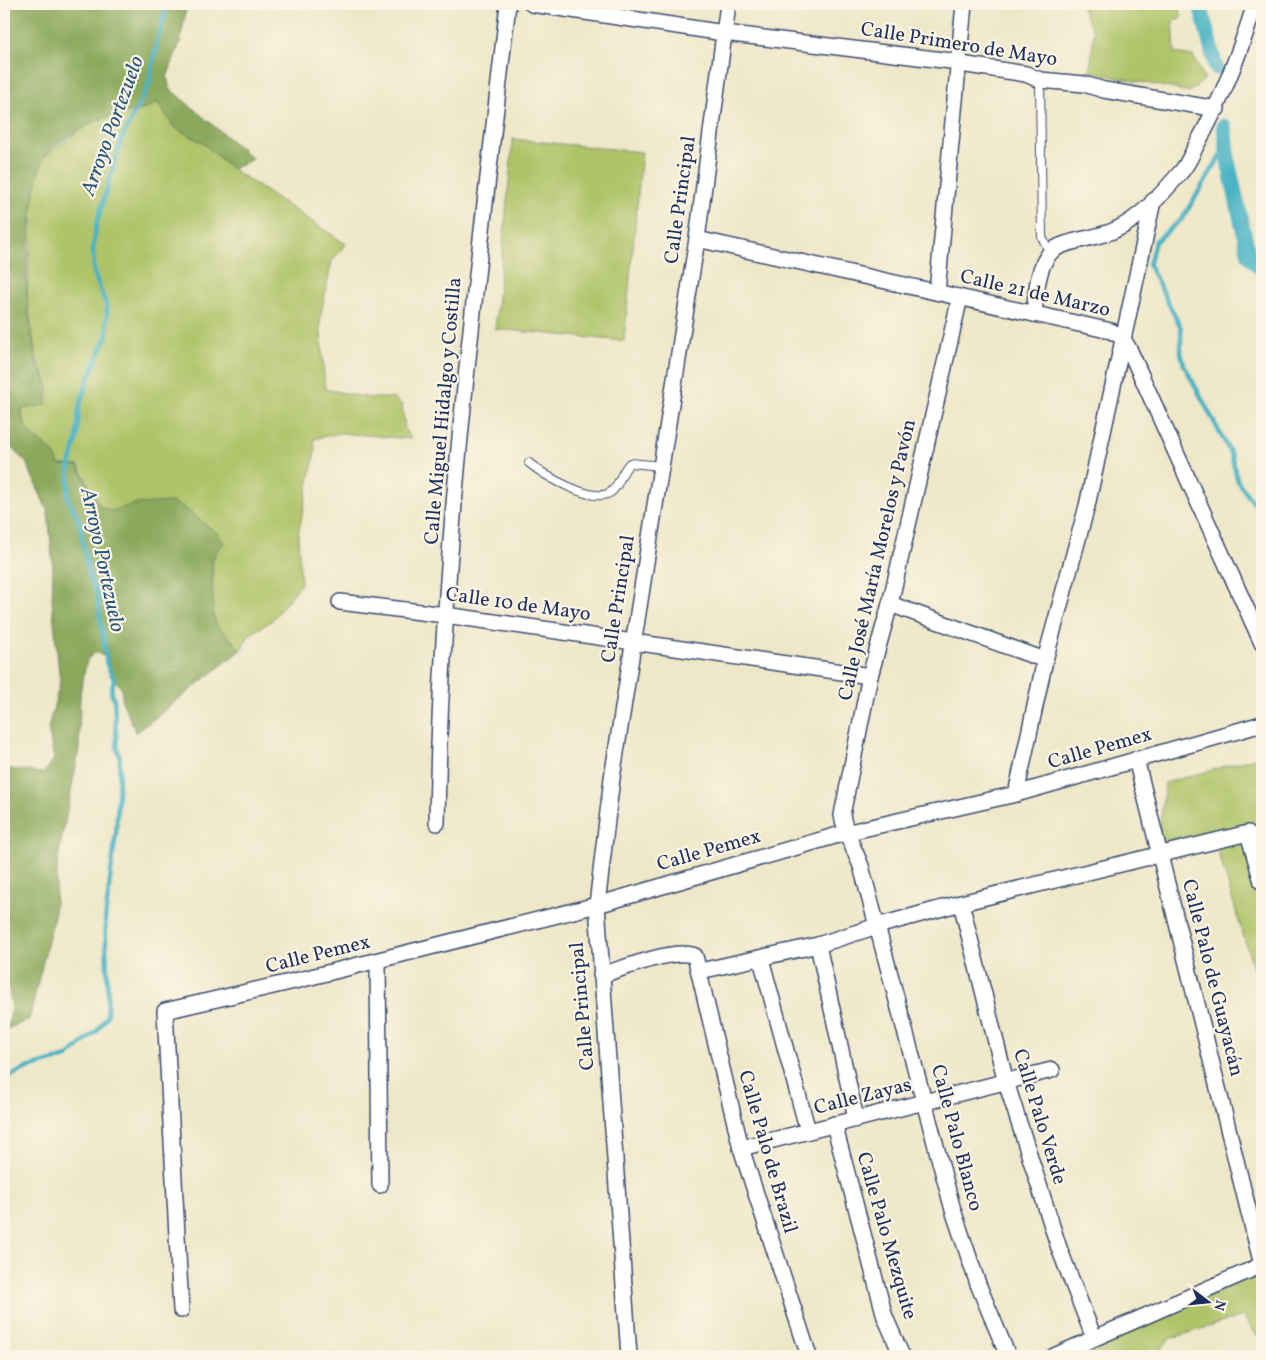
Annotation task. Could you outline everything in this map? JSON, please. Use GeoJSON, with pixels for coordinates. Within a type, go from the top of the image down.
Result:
{"type":"FeatureCollection","features":[{"type":"Feature","properties":{"kind":"street","name":"Calle Miguel Hidalgo y Costilla"},"geometry":{"type":"LineString","coordinates":[[437,823],[438,721],[445,615],[468,355],[508,4]]}},
{"type":"Feature","properties":{"kind":"street","name":"Calle Primero de Mayo"},"geometry":{"type":"LineString","coordinates":[[532,4],[724,33],[959,62],[967,65],[1026,74],[1040,80],[1084,84],[1104,90],[1216,109]]}},
{"type":"Feature","properties":{"kind":"street","name":"Calle Principal"},"geometry":{"type":"LineString","coordinates":[[629,1356],[596,904],[632,641],[662,466],[697,239],[728,4]]}},
{"type":"Feature","properties":{"kind":"street"},"geometry":{"type":"LineString","coordinates":[[937,292],[964,4]]}},
{"type":"Feature","properties":{"kind":"street"},"geometry":{"type":"LineString","coordinates":[[1034,314],[1043,264],[1050,253],[1058,247],[1090,240],[1115,230],[1134,219],[1182,172],[1216,109],[1246,34],[1254,4]]}},
{"type":"Feature","properties":{"kind":"street"},"geometry":{"type":"LineString","coordinates":[[1016,794],[1045,660],[1087,506],[1152,201]]}},
{"type":"Feature","properties":{"kind":"street","name":"Calle 21 de Marzo"},"geometry":{"type":"LineString","coordinates":[[697,239],[1111,331],[1122,337],[1262,643]]}},
{"type":"Feature","properties":{"kind":"street","name":"Calle José María Morelos y Pavón"},"geometry":{"type":"LineString","coordinates":[[845,833],[842,815],[870,676],[890,604],[960,297]]}},
{"type":"Feature","properties":{"kind":"street","name":"Calle 10 de Mayo"},"geometry":{"type":"LineString","coordinates":[[340,602],[632,641],[870,676]]}},
{"type":"Feature","properties":{"kind":"street"},"geometry":{"type":"LineString","coordinates":[[890,604],[1045,660]]}},
{"type":"Feature","properties":{"kind":"street","name":"Calle Pemex"},"geometry":{"type":"LineString","coordinates":[[181,1310],[165,1011],[378,961],[596,904],[845,833],[1016,794],[1262,724]]}},
{"type":"Feature","properties":{"kind":"street","name":"Calle Palo de Guayacán"},"geometry":{"type":"LineString","coordinates":[[1136,759],[1262,1265]]}},
{"type":"Feature","properties":{"kind":"street","name":"Calle Palo Blanco"},"geometry":{"type":"LineString","coordinates":[[845,833],[855,849],[953,1210],[978,1284],[1008,1356]]}},
{"type":"Feature","properties":{"kind":"street"},"geometry":{"type":"LineString","coordinates":[[700,971],[818,945],[877,926],[961,903],[1248,833],[1262,882]]}},
{"type":"Feature","properties":{"kind":"street","name":"Calle Palo Verde"},"geometry":{"type":"LineString","coordinates":[[961,903],[1006,1082],[1059,1248],[1094,1338]]}},
{"type":"Feature","properties":{"kind":"street"},"geometry":{"type":"LineString","coordinates":[[818,945],[856,1119]]}},
{"type":"Feature","properties":{"kind":"street","name":"Calle Palo de Brazil"},"geometry":{"type":"LineString","coordinates":[[601,975],[674,955],[688,953],[695,956],[741,1148],[809,1356]]}},
{"type":"Feature","properties":{"kind":"street"},"geometry":{"type":"LineString","coordinates":[[761,959],[808,1131]]}},
{"type":"Feature","properties":{"kind":"street"},"geometry":{"type":"LineString","coordinates":[[378,961],[380,1185]]}},
{"type":"Feature","properties":{"kind":"street","name":"Calle Zayas"},"geometry":{"type":"LineString","coordinates":[[741,1148],[1052,1070]]}},
{"type":"Feature","properties":{"kind":"street","name":"Calle Palo Mezquite"},"geometry":{"type":"LineString","coordinates":[[834,1124],[885,1317],[902,1356]]}},
{"type":"Feature","properties":{"kind":"street"},"geometry":{"type":"LineString","coordinates":[[1054,1356],[1262,1265]]}},
{"type":"Feature","properties":{"kind":"lane"},"geometry":{"type":"LineString","coordinates":[[1040,80],[1042,237],[1050,253]]}},
{"type":"Feature","properties":{"kind":"lane"},"geometry":{"type":"LineString","coordinates":[[529,463],[546,476],[568,486],[600,495],[608,494],[614,489],[625,467],[630,463],[662,466]]}},
{"type":"Feature","properties":{"kind":"green space"},"geometry":{"type":"Polygon","coordinates":[[[4,4],[187,4],[180,43],[167,77],[170,89],[253,159],[232,169],[203,143],[174,127],[157,102],[141,109],[106,117],[69,136],[48,152],[42,162],[37,179],[28,245],[27,298],[35,355],[48,389],[45,405],[22,409],[26,427],[50,450],[59,465],[78,466],[100,507],[112,511],[136,504],[171,502],[182,506],[219,535],[224,544],[217,550],[212,560],[213,615],[217,625],[241,650],[136,733],[122,701],[122,689],[114,679],[106,657],[95,652],[87,660],[80,693],[79,751],[58,858],[54,916],[29,1020],[7,1029],[12,1007],[4,967],[4,768],[44,773],[54,759],[48,728],[60,683],[52,601],[53,568],[48,512],[26,462],[4,441],[4,4]]]}},
{"type":"Feature","properties":{"kind":"green space"},"geometry":{"type":"Polygon","coordinates":[[[1080,4],[1178,4],[1182,17],[1173,22],[1175,53],[1193,56],[1205,79],[1190,92],[1090,72],[1094,32],[1080,4]]]}},
{"type":"Feature","properties":{"kind":"green space"},"geometry":{"type":"Polygon","coordinates":[[[157,102],[174,127],[203,143],[232,169],[346,244],[332,261],[320,319],[325,389],[370,398],[393,398],[402,405],[405,429],[411,439],[340,433],[314,439],[315,452],[298,535],[301,584],[271,621],[249,635],[241,650],[217,625],[213,615],[212,560],[217,550],[182,506],[171,503],[136,504],[112,511],[100,507],[79,466],[59,465],[55,456],[32,434],[23,420],[22,409],[45,405],[47,381],[36,358],[27,298],[33,199],[41,162],[48,153],[89,124],[112,115],[146,109],[157,102]]]}},
{"type":"Feature","properties":{"kind":"green space"},"geometry":{"type":"Polygon","coordinates":[[[513,139],[642,152],[624,341],[495,329],[513,139]]]}},
{"type":"Feature","properties":{"kind":"green space"},"geometry":{"type":"Polygon","coordinates":[[[1262,756],[1262,998],[1214,838],[1158,841],[1165,783],[1262,756]]]}},
{"type":"Feature","properties":{"kind":"green space"},"geometry":{"type":"Polygon","coordinates":[[[1262,1272],[1262,1343],[1243,1316],[1169,1339],[1157,1356],[1073,1356],[1262,1272]]]}},
{"type":"Feature","properties":{"kind":"waterway","name":"Arroyo Portezuelo"},"geometry":{"type":"LineString","coordinates":[[4,1079],[27,1068],[67,1057],[98,1030],[107,1016],[105,919],[116,833],[120,758],[117,747],[114,699],[111,692],[114,679],[107,665],[97,594],[89,576],[79,521],[68,498],[69,469],[77,438],[79,407],[107,335],[107,307],[94,273],[93,249],[96,226],[121,140],[149,84],[158,38],[168,4]]}},
{"type":"Feature","properties":{"kind":"waterway"},"geometry":{"type":"LineString","coordinates":[[1200,4],[1216,68]]}},
{"type":"Feature","properties":{"kind":"waterway"},"geometry":{"type":"LineString","coordinates":[[1224,126],[1229,166],[1249,256],[1262,270]]}},
{"type":"Feature","properties":{"kind":"waterway"},"geometry":{"type":"LineString","coordinates":[[1227,145],[1182,219],[1155,242],[1149,265],[1181,328],[1181,352],[1184,365],[1231,454],[1238,482],[1258,509],[1262,520]]}}]}
